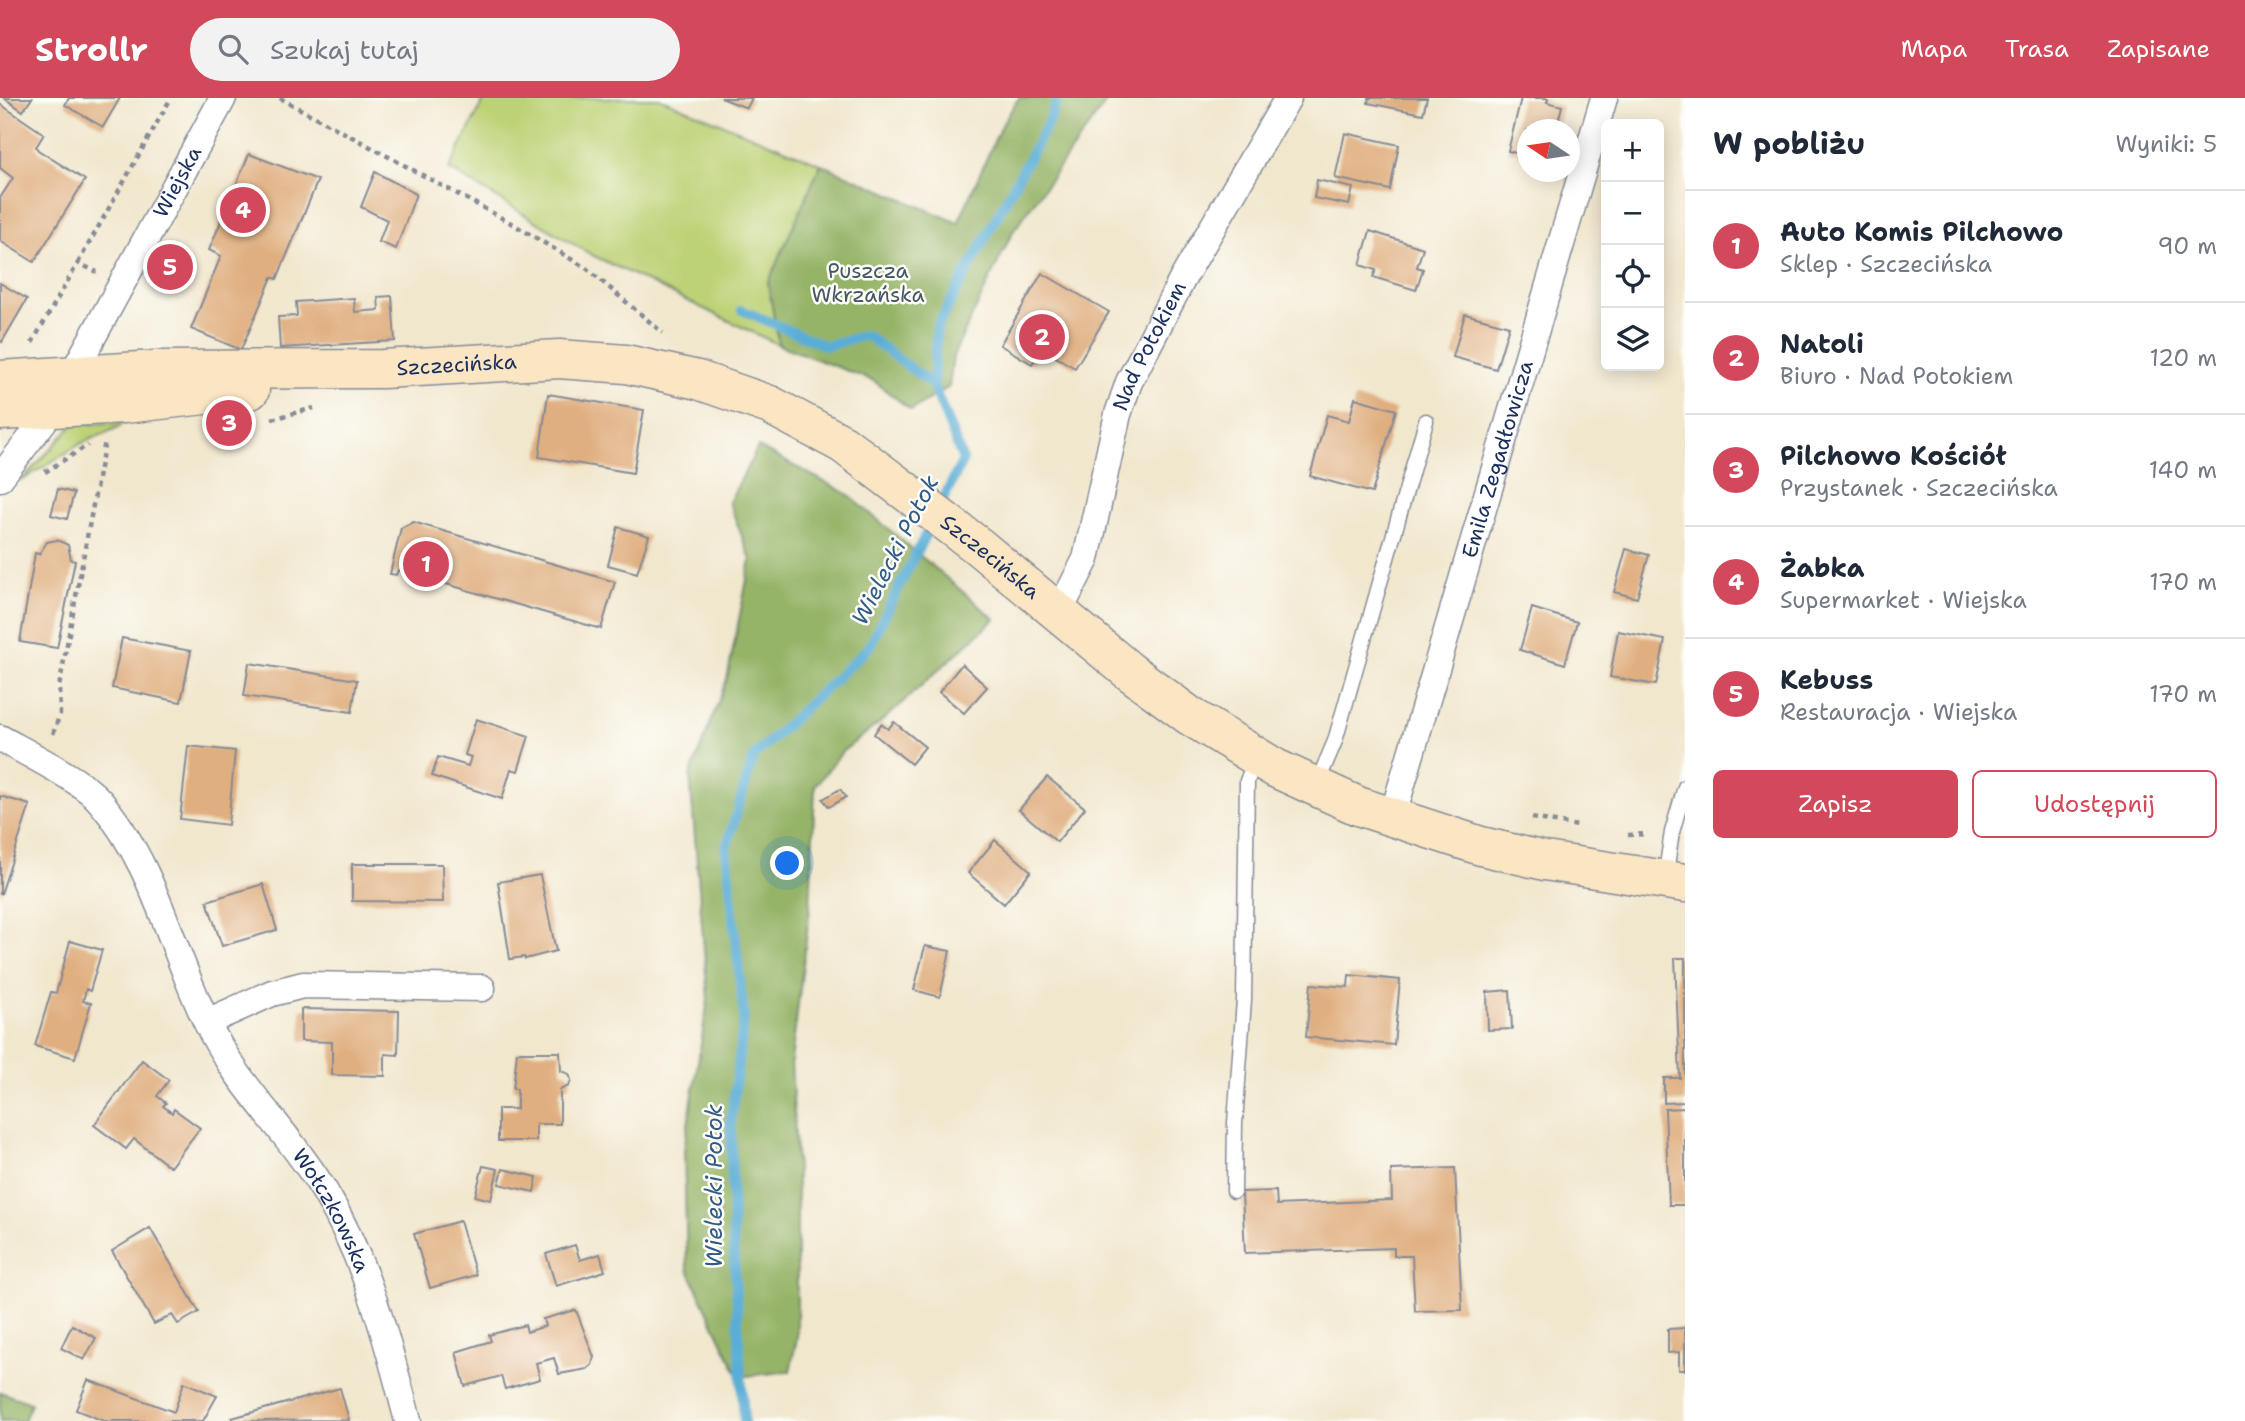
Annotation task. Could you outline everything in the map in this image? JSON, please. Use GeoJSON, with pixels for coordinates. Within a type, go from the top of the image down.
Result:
{"type":"FeatureCollection","features":[{"type":"Feature","properties":{"kind":"main road","name":"Szczecińska"},"geometry":{"type":"LineString","coordinates":[[0,380],[63,392],[221,394],[383,369],[559,359],[650,368],[698,380],[770,405],[811,425],[883,471],[1058,614],[1180,709],[1256,757],[1315,788],[1392,818],[1481,846],[1545,861],[1675,882]]}},
{"type":"Feature","properties":{"kind":"main road","name":"Szczecińska"},"geometry":{"type":"LineString","coordinates":[[0,411],[63,392]]}},
{"type":"Feature","properties":{"kind":"street","name":"Wiejska"},"geometry":{"type":"LineString","coordinates":[[0,478],[63,392],[223,98]]}},
{"type":"Feature","properties":{"kind":"street","name":"Nad Potokiem"},"geometry":{"type":"LineString","coordinates":[[1058,614],[1086,559],[1118,414],[1129,382],[1183,278],[1289,98]]}},
{"type":"Feature","properties":{"kind":"street","name":"Emila Zegadłowicza"},"geometry":{"type":"LineString","coordinates":[[1392,818],[1604,98]]}},
{"type":"Feature","properties":{"kind":"street","name":"Wołczkowska"},"geometry":{"type":"LineString","coordinates":[[0,738],[43,761],[96,797],[119,824],[143,867],[207,1022],[232,1070],[294,1146],[326,1194],[363,1271],[390,1351],[408,1421]]}},
{"type":"Feature","properties":{"kind":"street"},"geometry":{"type":"LineString","coordinates":[[207,1022],[272,993],[303,985],[482,988]]}},
{"type":"Feature","properties":{"kind":"lane"},"geometry":{"type":"LineString","coordinates":[[1315,788],[1335,741],[1426,421]]}},
{"type":"Feature","properties":{"kind":"lane"},"geometry":{"type":"LineString","coordinates":[[1234,1191],[1235,1123],[1245,963],[1247,781],[1256,757]]}},
{"type":"Feature","properties":{"kind":"lane"},"geometry":{"type":"LineString","coordinates":[[1675,882],[1672,832],[1685,787]]}},
{"type":"Feature","properties":{"kind":"path"},"geometry":{"type":"LineString","coordinates":[[27,352],[171,98]]}},
{"type":"Feature","properties":{"kind":"path"},"geometry":{"type":"LineString","coordinates":[[280,98],[511,223],[586,268],[667,337]]}},
{"type":"Feature","properties":{"kind":"path"},"geometry":{"type":"LineString","coordinates":[[78,263],[104,276]]}},
{"type":"Feature","properties":{"kind":"path"},"geometry":{"type":"LineString","coordinates":[[43,761],[61,714],[59,687],[106,437]]}},
{"type":"Feature","properties":{"kind":"green space"},"geometry":{"type":"Polygon","coordinates":[[[485,98],[659,98],[821,164],[768,283],[779,345],[592,255],[449,169],[485,98]]]}},
{"type":"Feature","properties":{"kind":"green space","name":"Puszcza Wkrzańska"},"geometry":{"type":"Polygon","coordinates":[[[1019,98],[1109,98],[1012,233],[953,356],[949,387],[911,410],[874,381],[779,345],[768,283],[821,164],[958,223],[1001,126],[1019,98]]]}},
{"type":"Feature","properties":{"kind":"green space"},"geometry":{"type":"Polygon","coordinates":[[[121,423],[121,426],[82,443],[21,481],[74,424],[121,423]]]}},
{"type":"Feature","properties":{"kind":"green space"},"geometry":{"type":"Polygon","coordinates":[[[758,447],[846,493],[995,619],[882,721],[843,751],[815,786],[810,908],[791,1061],[797,1172],[797,1338],[790,1371],[739,1377],[687,1268],[684,1150],[708,1000],[690,776],[727,679],[751,560],[729,502],[758,447]]]}},
{"type":"Feature","properties":{"kind":"green space"},"geometry":{"type":"Polygon","coordinates":[[[0,1392],[31,1403],[24,1421],[0,1421],[0,1392]]]}},
{"type":"Feature","properties":{"kind":"building"},"geometry":{"type":"Polygon","coordinates":[[[4,98],[32,98],[23,111],[4,98]]]}},
{"type":"Feature","properties":{"kind":"building"},"geometry":{"type":"Polygon","coordinates":[[[69,98],[120,98],[103,127],[65,105],[69,98]]]}},
{"type":"Feature","properties":{"kind":"building"},"geometry":{"type":"Polygon","coordinates":[[[721,98],[752,98],[747,108],[721,98]]]}},
{"type":"Feature","properties":{"kind":"building"},"geometry":{"type":"Polygon","coordinates":[[[1369,98],[1427,98],[1423,114],[1368,103],[1369,98]]]}},
{"type":"Feature","properties":{"kind":"building"},"geometry":{"type":"Polygon","coordinates":[[[1521,98],[1548,98],[1547,102],[1562,106],[1559,119],[1517,119],[1517,153],[1508,151],[1521,98]]]}},
{"type":"Feature","properties":{"kind":"building"},"geometry":{"type":"Polygon","coordinates":[[[0,104],[44,134],[36,147],[38,150],[85,180],[34,262],[0,241],[0,198],[13,178],[0,168],[0,104]]]}},
{"type":"Feature","properties":{"kind":"building"},"geometry":{"type":"Polygon","coordinates":[[[1345,133],[1399,145],[1390,190],[1335,178],[1345,133]]]}},
{"type":"Feature","properties":{"kind":"building"},"geometry":{"type":"Polygon","coordinates":[[[249,154],[318,180],[277,279],[272,277],[241,350],[191,329],[221,256],[209,250],[249,154]]]}},
{"type":"Feature","properties":{"kind":"building"},"geometry":{"type":"Polygon","coordinates":[[[375,172],[416,194],[396,249],[379,242],[387,220],[361,207],[375,172]]]}},
{"type":"Feature","properties":{"kind":"building"},"geometry":{"type":"Polygon","coordinates":[[[1317,180],[1353,188],[1349,205],[1314,198],[1317,180]]]}},
{"type":"Feature","properties":{"kind":"building"},"geometry":{"type":"Polygon","coordinates":[[[1370,231],[1423,248],[1417,267],[1423,269],[1416,290],[1373,277],[1376,270],[1360,265],[1370,231]]]}},
{"type":"Feature","properties":{"kind":"building"},"geometry":{"type":"Polygon","coordinates":[[[171,252],[183,258],[169,285],[157,279],[171,252]]]}},
{"type":"Feature","properties":{"kind":"building"},"geometry":{"type":"Polygon","coordinates":[[[1042,273],[1109,312],[1075,368],[1042,349],[1032,364],[1000,345],[1042,273]]]}},
{"type":"Feature","properties":{"kind":"building"},"geometry":{"type":"Polygon","coordinates":[[[0,283],[27,299],[2,342],[0,340],[0,283]]]}},
{"type":"Feature","properties":{"kind":"building"},"geometry":{"type":"Polygon","coordinates":[[[392,296],[395,341],[280,348],[278,317],[297,316],[296,302],[354,298],[355,312],[379,310],[378,297],[392,296]]]}},
{"type":"Feature","properties":{"kind":"building"},"geometry":{"type":"Polygon","coordinates":[[[1465,314],[1509,326],[1496,369],[1453,357],[1465,314]]]}},
{"type":"Feature","properties":{"kind":"building"},"geometry":{"type":"Polygon","coordinates":[[[548,394],[644,410],[633,473],[539,457],[548,394]]]}},
{"type":"Feature","properties":{"kind":"building"},"geometry":{"type":"Polygon","coordinates":[[[1355,398],[1396,410],[1372,493],[1310,476],[1327,415],[1349,421],[1355,398]]]}},
{"type":"Feature","properties":{"kind":"building"},"geometry":{"type":"Polygon","coordinates":[[[58,489],[74,493],[67,519],[51,515],[58,489]]]}},
{"type":"Feature","properties":{"kind":"building"},"geometry":{"type":"Polygon","coordinates":[[[413,522],[615,582],[601,629],[398,570],[396,575],[390,574],[401,528],[413,522]]]}},
{"type":"Feature","properties":{"kind":"building"},"geometry":{"type":"Polygon","coordinates":[[[618,527],[649,536],[637,573],[608,565],[618,527]]]}},
{"type":"Feature","properties":{"kind":"building"},"geometry":{"type":"Polygon","coordinates":[[[57,540],[68,545],[71,560],[75,561],[57,648],[20,642],[35,553],[39,554],[47,542],[57,540]]]}},
{"type":"Feature","properties":{"kind":"building"},"geometry":{"type":"Polygon","coordinates":[[[1626,549],[1649,555],[1637,598],[1614,592],[1626,549]]]}},
{"type":"Feature","properties":{"kind":"building"},"geometry":{"type":"Polygon","coordinates":[[[1532,608],[1577,622],[1565,664],[1520,650],[1532,608]]]}},
{"type":"Feature","properties":{"kind":"building"},"geometry":{"type":"Polygon","coordinates":[[[1618,631],[1665,640],[1656,685],[1610,677],[1618,631]]]}},
{"type":"Feature","properties":{"kind":"building"},"geometry":{"type":"Polygon","coordinates":[[[122,638],[191,651],[181,702],[112,688],[122,638]]]}},
{"type":"Feature","properties":{"kind":"building"},"geometry":{"type":"Polygon","coordinates":[[[249,663],[357,680],[352,712],[244,696],[249,663]]]}},
{"type":"Feature","properties":{"kind":"building"},"geometry":{"type":"Polygon","coordinates":[[[962,664],[987,687],[964,713],[939,692],[962,664]]]}},
{"type":"Feature","properties":{"kind":"building"},"geometry":{"type":"Polygon","coordinates":[[[476,719],[529,736],[518,771],[511,769],[502,799],[432,776],[438,757],[468,766],[471,757],[465,755],[476,719]]]}},
{"type":"Feature","properties":{"kind":"building"},"geometry":{"type":"Polygon","coordinates":[[[894,722],[925,747],[911,764],[874,734],[881,724],[888,729],[894,722]]]}},
{"type":"Feature","properties":{"kind":"building"},"geometry":{"type":"Polygon","coordinates":[[[188,746],[235,751],[228,825],[180,819],[188,746]]]}},
{"type":"Feature","properties":{"kind":"building"},"geometry":{"type":"Polygon","coordinates":[[[1047,777],[1085,808],[1057,842],[1019,810],[1047,777]]]}},
{"type":"Feature","properties":{"kind":"building"},"geometry":{"type":"Polygon","coordinates":[[[840,789],[846,797],[829,807],[823,799],[840,789]]]}},
{"type":"Feature","properties":{"kind":"building"},"geometry":{"type":"Polygon","coordinates":[[[0,796],[30,805],[1,894],[0,894],[0,796]]]}},
{"type":"Feature","properties":{"kind":"building"},"geometry":{"type":"Polygon","coordinates":[[[995,840],[1031,871],[1004,904],[968,873],[995,840]]]}},
{"type":"Feature","properties":{"kind":"building"},"geometry":{"type":"Polygon","coordinates":[[[352,864],[442,864],[443,902],[352,901],[352,864]]]}},
{"type":"Feature","properties":{"kind":"building"},"geometry":{"type":"Polygon","coordinates":[[[540,875],[556,951],[525,959],[510,959],[498,882],[540,875]]]}},
{"type":"Feature","properties":{"kind":"building"},"geometry":{"type":"Polygon","coordinates":[[[263,884],[277,930],[222,946],[207,901],[263,884]]]}},
{"type":"Feature","properties":{"kind":"building"},"geometry":{"type":"Polygon","coordinates":[[[70,941],[102,950],[90,991],[86,989],[83,1001],[91,1003],[75,1058],[35,1046],[51,992],[56,993],[70,941]]]}},
{"type":"Feature","properties":{"kind":"building"},"geometry":{"type":"Polygon","coordinates":[[[925,946],[950,951],[940,997],[914,990],[925,946]]]}},
{"type":"Feature","properties":{"kind":"building"},"geometry":{"type":"Polygon","coordinates":[[[1675,958],[1685,958],[1685,1102],[1664,1103],[1664,1078],[1680,1078],[1675,958]]]}},
{"type":"Feature","properties":{"kind":"building"},"geometry":{"type":"Polygon","coordinates":[[[1349,975],[1400,980],[1394,1045],[1306,1037],[1311,984],[1348,987],[1349,975]]]}},
{"type":"Feature","properties":{"kind":"building"},"geometry":{"type":"Polygon","coordinates":[[[1510,990],[1512,1029],[1488,1030],[1487,992],[1510,990]]]}},
{"type":"Feature","properties":{"kind":"building"},"geometry":{"type":"Polygon","coordinates":[[[301,1009],[399,1011],[398,1055],[385,1054],[385,1076],[332,1075],[332,1042],[301,1041],[301,1009]]]}},
{"type":"Feature","properties":{"kind":"building"},"geometry":{"type":"Polygon","coordinates":[[[517,1052],[560,1052],[561,1071],[569,1074],[571,1080],[569,1086],[560,1090],[560,1124],[536,1124],[536,1141],[498,1141],[498,1109],[517,1109],[517,1089],[513,1089],[517,1052]]]}},
{"type":"Feature","properties":{"kind":"building"},"geometry":{"type":"Polygon","coordinates":[[[142,1060],[169,1080],[157,1096],[166,1103],[163,1106],[172,1113],[174,1109],[200,1128],[170,1167],[134,1139],[126,1149],[94,1125],[142,1060]]]}},
{"type":"Feature","properties":{"kind":"building"},"geometry":{"type":"Polygon","coordinates":[[[1685,1108],[1685,1205],[1669,1205],[1665,1109],[1685,1108]]]}},
{"type":"Feature","properties":{"kind":"building"},"geometry":{"type":"Polygon","coordinates":[[[483,1166],[498,1169],[491,1200],[475,1196],[483,1166]]]}},
{"type":"Feature","properties":{"kind":"building"},"geometry":{"type":"Polygon","coordinates":[[[1455,1168],[1462,1310],[1415,1311],[1412,1256],[1394,1256],[1394,1248],[1245,1253],[1242,1192],[1276,1191],[1277,1205],[1392,1200],[1391,1170],[1455,1168]]]}},
{"type":"Feature","properties":{"kind":"building"},"geometry":{"type":"Polygon","coordinates":[[[503,1169],[537,1177],[534,1192],[499,1184],[503,1169]]]}},
{"type":"Feature","properties":{"kind":"building"},"geometry":{"type":"Polygon","coordinates":[[[460,1221],[476,1275],[430,1288],[414,1234],[460,1221]]]}},
{"type":"Feature","properties":{"kind":"building"},"geometry":{"type":"Polygon","coordinates":[[[150,1228],[199,1312],[178,1324],[172,1315],[154,1324],[112,1251],[150,1228]]]}},
{"type":"Feature","properties":{"kind":"building"},"geometry":{"type":"Polygon","coordinates":[[[575,1245],[580,1260],[600,1254],[605,1271],[556,1286],[546,1254],[575,1245]]]}},
{"type":"Feature","properties":{"kind":"building"},"geometry":{"type":"Polygon","coordinates":[[[576,1310],[594,1357],[592,1365],[587,1369],[559,1374],[554,1358],[536,1363],[540,1379],[505,1389],[501,1376],[465,1386],[456,1352],[491,1341],[489,1335],[525,1325],[527,1332],[545,1326],[543,1319],[576,1310]]]}},
{"type":"Feature","properties":{"kind":"building"},"geometry":{"type":"Polygon","coordinates":[[[72,1325],[96,1338],[84,1360],[61,1348],[72,1325]]]}},
{"type":"Feature","properties":{"kind":"building"},"geometry":{"type":"Polygon","coordinates":[[[1685,1328],[1685,1370],[1679,1370],[1679,1352],[1668,1353],[1668,1329],[1685,1328]]]}},
{"type":"Feature","properties":{"kind":"building"},"geometry":{"type":"Polygon","coordinates":[[[88,1380],[174,1412],[184,1382],[217,1396],[203,1421],[104,1421],[76,1410],[88,1380]]]}},
{"type":"Feature","properties":{"kind":"building"},"geometry":{"type":"Polygon","coordinates":[[[340,1388],[349,1420],[233,1421],[232,1418],[340,1388]]]}},
{"type":"Feature","properties":{"kind":"waterway","name":"Wielecki Potok"},"geometry":{"type":"LineString","coordinates":[[744,1421],[733,1239],[731,1120],[744,1018],[726,848],[754,756],[869,647],[963,460],[933,385],[937,327],[1049,121],[1058,98]]}},
{"type":"Feature","properties":{"kind":"waterway"},"geometry":{"type":"LineString","coordinates":[[742,310],[826,346],[866,335],[933,385]]}},
{"type":"Feature","properties":{"kind":"place","name":"Żabka"},"geometry":{"type":"Point","coordinates":[243,210]}},
{"type":"Feature","properties":{"kind":"place","name":"Kebuss"},"geometry":{"type":"Point","coordinates":[170,267]}},
{"type":"Feature","properties":{"kind":"place","name":"Natoli"},"geometry":{"type":"Point","coordinates":[1042,337]}},
{"type":"Feature","properties":{"kind":"place","name":"Pilchowo Kościół"},"geometry":{"type":"Point","coordinates":[229,423]}},
{"type":"Feature","properties":{"kind":"place","name":"Auto Komis Pilchowo"},"geometry":{"type":"Point","coordinates":[426,564]}}]}
